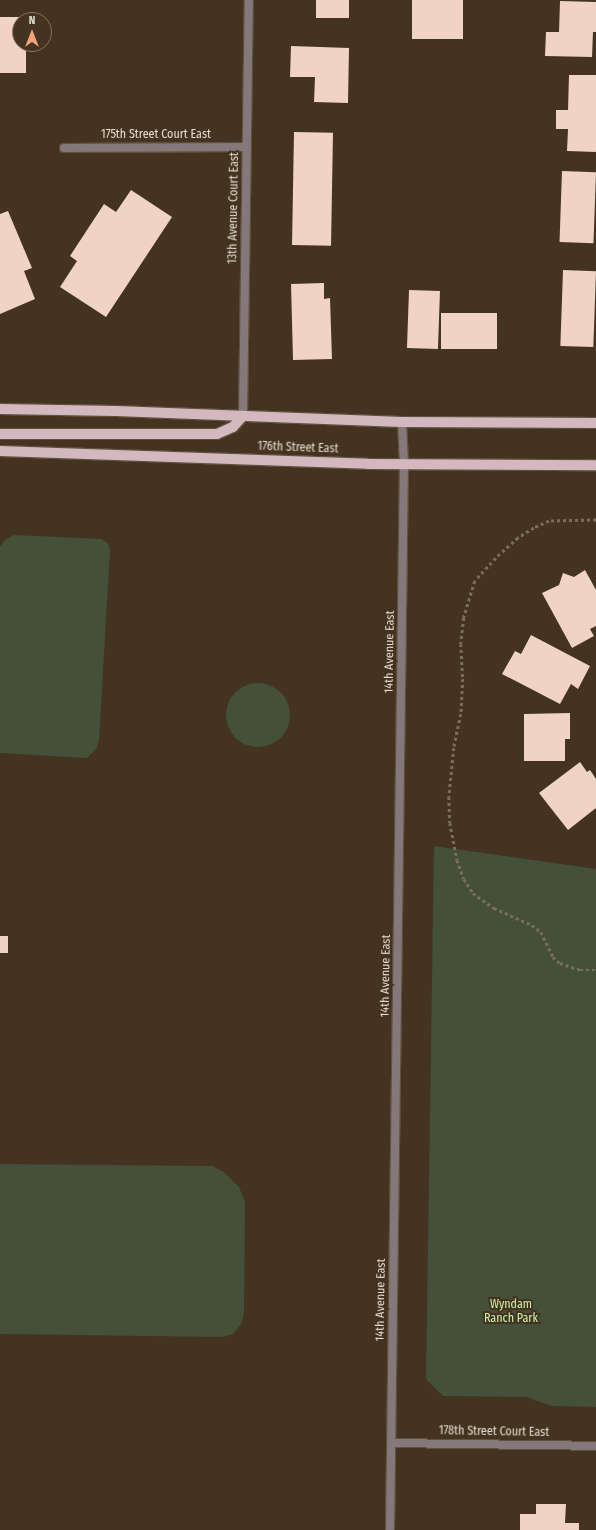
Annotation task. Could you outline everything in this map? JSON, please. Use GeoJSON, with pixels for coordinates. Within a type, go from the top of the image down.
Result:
{"type":"FeatureCollection","features":[{"type":"Feature","properties":{"kind":"main road"},"geometry":{"type":"LineString","coordinates":[[0,409],[402,422],[596,423]]}},
{"type":"Feature","properties":{"kind":"main road"},"geometry":{"type":"LineString","coordinates":[[0,434],[217,434],[233,427],[243,416]]}},
{"type":"Feature","properties":{"kind":"main road","name":"176th Street East"},"geometry":{"type":"LineString","coordinates":[[0,451],[404,464],[596,465]]}},
{"type":"Feature","properties":{"kind":"street","name":"13th Avenue Court East"},"geometry":{"type":"LineString","coordinates":[[243,416],[249,0]]}},
{"type":"Feature","properties":{"kind":"street","name":"175th Street Court East"},"geometry":{"type":"LineString","coordinates":[[64,148],[248,147]]}},
{"type":"Feature","properties":{"kind":"street","name":"14th Avenue East"},"geometry":{"type":"LineString","coordinates":[[390,1530],[404,464],[402,422]]}},
{"type":"Feature","properties":{"kind":"street","name":"178th Street Court East"},"geometry":{"type":"LineString","coordinates":[[391,1443],[596,1446]]}},
{"type":"Feature","properties":{"kind":"path"},"geometry":{"type":"LineString","coordinates":[[596,520],[549,521],[534,528],[518,538],[500,554],[475,581],[464,618],[461,644],[463,679],[461,714],[454,748],[449,797],[450,823],[457,860],[464,879],[473,892],[494,908],[532,926],[541,932],[553,957],[560,963],[580,970],[596,970]]}},
{"type":"Feature","properties":{"kind":"green space"},"geometry":{"type":"Polygon","coordinates":[[[14,535],[101,539],[108,543],[110,550],[99,741],[96,749],[87,758],[0,753],[0,547],[5,540],[14,535]]]}},
{"type":"Feature","properties":{"kind":"green space"},"geometry":{"type":"Polygon","coordinates":[[[252,683],[264,683],[281,692],[288,703],[290,715],[288,727],[281,738],[264,747],[252,747],[240,742],[231,733],[226,721],[226,709],[231,697],[240,688],[252,683]]]}},
{"type":"Feature","properties":{"kind":"green space","name":"Wyndam Ranch Park"},"geometry":{"type":"Polygon","coordinates":[[[434,846],[596,869],[596,1407],[552,1406],[526,1397],[443,1396],[426,1379],[434,846]]]}},
{"type":"Feature","properties":{"kind":"green space"},"geometry":{"type":"Polygon","coordinates":[[[0,1164],[212,1166],[224,1172],[239,1187],[245,1202],[244,1312],[242,1323],[233,1334],[222,1337],[0,1334],[0,1164]]]}},
{"type":"Feature","properties":{"kind":"building"},"geometry":{"type":"Polygon","coordinates":[[[316,0],[349,0],[349,18],[316,18],[316,0]]]}},
{"type":"Feature","properties":{"kind":"building"},"geometry":{"type":"Polygon","coordinates":[[[412,0],[463,0],[463,39],[412,39],[412,0]]]}},
{"type":"Feature","properties":{"kind":"building"},"geometry":{"type":"Polygon","coordinates":[[[560,1],[596,2],[596,32],[593,32],[592,57],[545,56],[546,32],[559,32],[560,1]]]}},
{"type":"Feature","properties":{"kind":"building"},"geometry":{"type":"Polygon","coordinates":[[[0,17],[12,17],[12,52],[26,52],[26,73],[0,73],[0,17]]]}},
{"type":"Feature","properties":{"kind":"building"},"geometry":{"type":"Polygon","coordinates":[[[291,46],[349,48],[348,103],[314,102],[315,77],[290,77],[291,46]]]}},
{"type":"Feature","properties":{"kind":"building"},"geometry":{"type":"Polygon","coordinates":[[[569,75],[596,75],[596,152],[567,151],[568,129],[556,129],[556,110],[568,110],[569,75]]]}},
{"type":"Feature","properties":{"kind":"building"},"geometry":{"type":"Polygon","coordinates":[[[294,132],[333,133],[331,246],[292,245],[294,132]]]}},
{"type":"Feature","properties":{"kind":"building"},"geometry":{"type":"Polygon","coordinates":[[[562,171],[596,172],[594,243],[560,242],[562,171]]]}},
{"type":"Feature","properties":{"kind":"building"},"geometry":{"type":"Polygon","coordinates":[[[131,190],[172,217],[106,317],[60,287],[77,261],[70,256],[104,204],[116,212],[131,190]]]}},
{"type":"Feature","properties":{"kind":"building"},"geometry":{"type":"Polygon","coordinates":[[[8,211],[32,268],[24,271],[35,299],[0,314],[0,214],[8,211]]]}},
{"type":"Feature","properties":{"kind":"building"},"geometry":{"type":"Polygon","coordinates":[[[563,270],[596,271],[593,347],[560,346],[563,270]]]}},
{"type":"Feature","properties":{"kind":"building"},"geometry":{"type":"Polygon","coordinates":[[[324,283],[324,299],[330,298],[332,359],[293,360],[291,284],[324,283]]]}},
{"type":"Feature","properties":{"kind":"building"},"geometry":{"type":"Polygon","coordinates":[[[409,290],[440,291],[438,349],[407,348],[409,290]]]}},
{"type":"Feature","properties":{"kind":"building"},"geometry":{"type":"Polygon","coordinates":[[[441,313],[497,313],[497,349],[441,349],[441,313]]]}},
{"type":"Feature","properties":{"kind":"building"},"geometry":{"type":"Polygon","coordinates":[[[585,570],[596,590],[596,626],[590,629],[594,636],[572,648],[542,593],[559,585],[563,573],[574,577],[585,570]]]}},
{"type":"Feature","properties":{"kind":"building"},"geometry":{"type":"Polygon","coordinates":[[[531,635],[590,666],[578,689],[571,684],[560,704],[502,674],[515,651],[521,654],[531,635]]]}},
{"type":"Feature","properties":{"kind":"building"},"geometry":{"type":"Polygon","coordinates":[[[570,713],[570,739],[565,739],[565,761],[524,761],[524,714],[570,713]]]}},
{"type":"Feature","properties":{"kind":"building"},"geometry":{"type":"Polygon","coordinates":[[[580,762],[587,772],[590,770],[596,779],[596,808],[568,830],[539,793],[580,762]]]}},
{"type":"Feature","properties":{"kind":"building"},"geometry":{"type":"Polygon","coordinates":[[[0,936],[8,936],[8,953],[0,953],[0,936]]]}},
{"type":"Feature","properties":{"kind":"building"},"geometry":{"type":"Polygon","coordinates":[[[536,1504],[566,1504],[565,1523],[579,1523],[579,1530],[520,1530],[520,1514],[536,1514],[536,1504]]]}}]}
